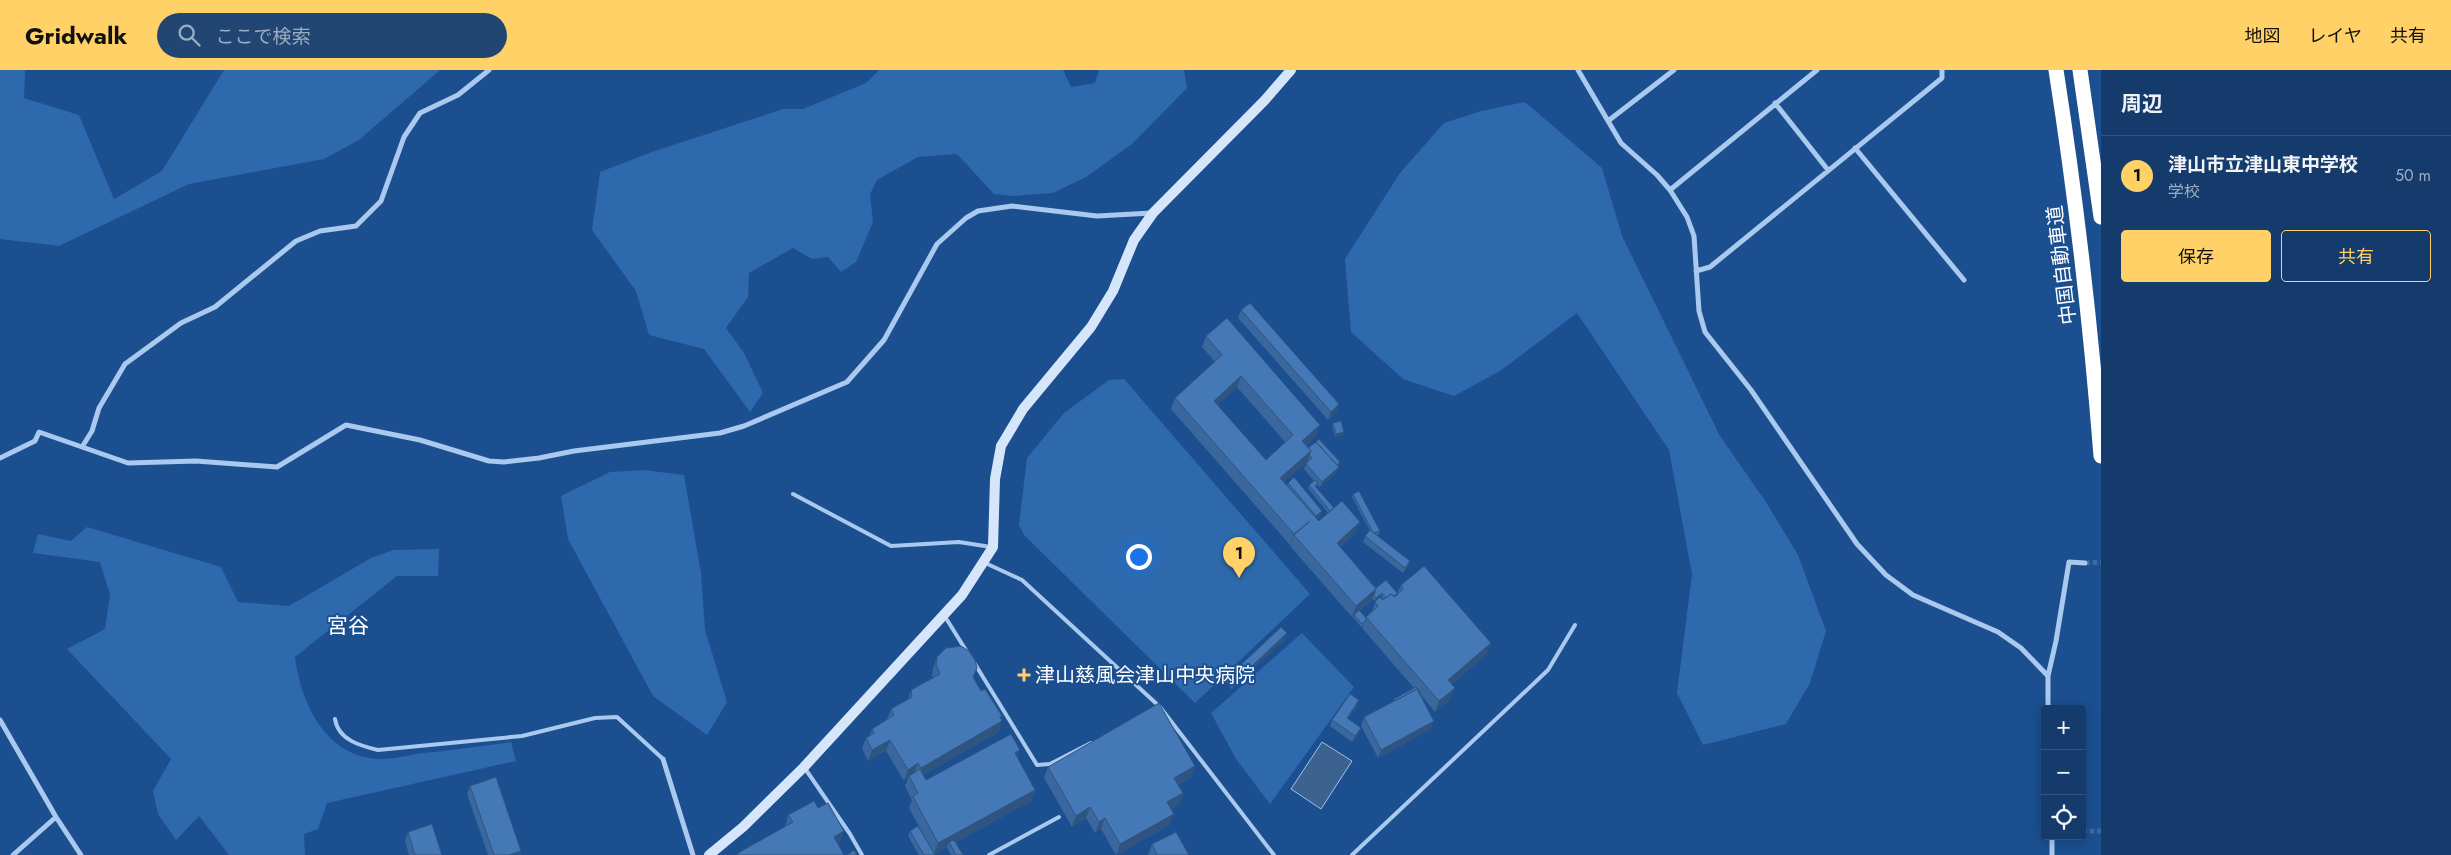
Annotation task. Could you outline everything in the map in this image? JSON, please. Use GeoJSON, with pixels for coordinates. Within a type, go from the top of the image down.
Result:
{"type":"FeatureCollection","features":[{"type":"Feature","properties":{"kind":"highway","name":"中国自動車道"},"geometry":{"type":"LineString","coordinates":[[2056,70],[2085,278],[2101,456]]}},
{"type":"Feature","properties":{"kind":"highway"},"geometry":{"type":"LineString","coordinates":[[2080,70],[2101,217]]}},
{"type":"Feature","properties":{"kind":"street"},"geometry":{"type":"LineString","coordinates":[[82,447],[92,431],[99,408],[125,364],[181,323],[215,307],[296,241],[320,231],[356,226],[382,201],[404,136],[420,113],[458,95],[489,70]]}},
{"type":"Feature","properties":{"kind":"street"},"geometry":{"type":"LineString","coordinates":[[709,855],[804,767],[962,595],[993,547],[995,479],[1001,446],[1023,409],[1091,326],[1113,291],[1134,240],[1153,213],[1265,100],[1291,70]]}},
{"type":"Feature","properties":{"kind":"street"},"geometry":{"type":"LineString","coordinates":[[1578,70],[1621,143],[1670,190],[1687,217],[1694,236],[1699,311],[1706,332],[1751,390],[1857,544],[1886,575],[1913,595],[1998,632],[2021,648],[2048,676]]}},
{"type":"Feature","properties":{"kind":"street"},"geometry":{"type":"LineString","coordinates":[[1608,121],[1674,70]]}},
{"type":"Feature","properties":{"kind":"street"},"geometry":{"type":"LineString","coordinates":[[1670,190],[1817,70]]}},
{"type":"Feature","properties":{"kind":"street"},"geometry":{"type":"LineString","coordinates":[[1696,271],[1710,266],[1942,78],[1942,70]]}},
{"type":"Feature","properties":{"kind":"street"},"geometry":{"type":"LineString","coordinates":[[1775,103],[1828,170]]}},
{"type":"Feature","properties":{"kind":"street"},"geometry":{"type":"LineString","coordinates":[[1855,148],[1964,280]]}},
{"type":"Feature","properties":{"kind":"street"},"geometry":{"type":"LineString","coordinates":[[0,458],[35,441],[39,432],[128,463],[196,461],[277,467],[346,425],[420,440],[489,461],[504,462],[539,458],[574,450],[720,434],[744,426],[848,382],[884,340],[937,244],[966,218],[978,211],[1012,206],[1097,216],[1153,213]]}},
{"type":"Feature","properties":{"kind":"street"},"geometry":{"type":"LineString","coordinates":[[2048,705],[2048,676],[2056,642],[2069,562],[2085,563]]}},
{"type":"Feature","properties":{"kind":"street"},"geometry":{"type":"LineString","coordinates":[[0,720],[56,817],[81,855]]}},
{"type":"Feature","properties":{"kind":"street"},"geometry":{"type":"LineString","coordinates":[[663,759],[694,855]]}},
{"type":"Feature","properties":{"kind":"street"},"geometry":{"type":"LineString","coordinates":[[13,855],[56,817]]}},
{"type":"Feature","properties":{"kind":"street"},"geometry":{"type":"LineString","coordinates":[[2052,840],[2052,855]]}},
{"type":"Feature","properties":{"kind":"lane"},"geometry":{"type":"LineString","coordinates":[[793,494],[891,546],[959,542],[993,547]]}},
{"type":"Feature","properties":{"kind":"lane"},"geometry":{"type":"LineString","coordinates":[[983,562],[1022,580],[1160,707],[1274,855]]}},
{"type":"Feature","properties":{"kind":"lane"},"geometry":{"type":"LineString","coordinates":[[944,615],[1037,765],[1050,764],[1092,742]]}},
{"type":"Feature","properties":{"kind":"lane"},"geometry":{"type":"LineString","coordinates":[[1352,855],[1548,670],[1575,625]]}},
{"type":"Feature","properties":{"kind":"lane"},"geometry":{"type":"LineString","coordinates":[[1152,711],[1160,707]]}},
{"type":"Feature","properties":{"kind":"lane"},"geometry":{"type":"LineString","coordinates":[[336,719],[336,727],[343,735],[358,745],[378,750],[522,736],[595,718],[617,718],[663,759]]}},
{"type":"Feature","properties":{"kind":"lane"},"geometry":{"type":"LineString","coordinates":[[804,767],[850,834],[862,855]]}},
{"type":"Feature","properties":{"kind":"lane"},"geometry":{"type":"LineString","coordinates":[[989,855],[1059,817]]}},
{"type":"Feature","properties":{"kind":"shaded area"},"geometry":{"type":"Polygon","coordinates":[[[0,70],[25,70],[24,98],[79,115],[114,199],[162,171],[224,70],[440,70],[359,140],[324,159],[189,184],[59,246],[0,239],[0,70]]]}},
{"type":"Feature","properties":{"kind":"shaded area"},"geometry":{"type":"Polygon","coordinates":[[[879,70],[1063,70],[1071,87],[1095,83],[1099,70],[1184,70],[1187,88],[1132,144],[1086,177],[1053,193],[1014,196],[994,194],[957,154],[918,157],[877,180],[870,194],[873,222],[856,262],[841,272],[828,257],[812,259],[793,248],[749,273],[748,297],[726,328],[744,353],[763,393],[750,412],[704,349],[649,335],[636,291],[592,230],[600,172],[652,152],[783,109],[803,109],[866,83],[879,70]]]}},
{"type":"Feature","properties":{"kind":"shaded area"},"geometry":{"type":"Polygon","coordinates":[[[1525,102],[1602,168],[1622,236],[1720,436],[1766,502],[1798,555],[1826,631],[1810,683],[1786,724],[1703,745],[1677,693],[1692,574],[1669,450],[1577,313],[1500,371],[1454,396],[1403,379],[1351,332],[1345,259],[1400,173],[1444,123],[1481,111],[1525,102]]]}},
{"type":"Feature","properties":{"kind":"shaded area"},"geometry":{"type":"Polygon","coordinates":[[[1124,379],[1310,594],[1195,703],[1024,535],[1019,525],[1027,458],[1064,413],[1109,380],[1124,379]]]}},
{"type":"Feature","properties":{"kind":"shaded area"},"geometry":{"type":"Polygon","coordinates":[[[643,470],[684,475],[701,573],[705,630],[727,702],[707,735],[653,696],[568,539],[561,496],[610,472],[643,470]]]}},
{"type":"Feature","properties":{"kind":"shaded area"},"geometry":{"type":"Polygon","coordinates":[[[87,527],[221,567],[238,602],[289,606],[371,558],[393,550],[439,549],[438,576],[397,576],[295,657],[303,693],[310,710],[331,739],[345,749],[362,756],[381,759],[392,758],[511,742],[516,761],[327,803],[318,829],[304,834],[305,855],[229,855],[199,816],[176,840],[158,814],[153,791],[171,759],[67,649],[105,629],[110,595],[100,562],[33,553],[38,534],[71,541],[87,527]]]}},
{"type":"Feature","properties":{"kind":"shaded area"},"geometry":{"type":"Polygon","coordinates":[[[1302,633],[1354,687],[1270,804],[1236,759],[1211,713],[1302,633]]]}},
{"type":"Feature","properties":{"kind":"shaded area"},"geometry":{"type":"Polygon","coordinates":[[[1322,742],[1352,761],[1321,809],[1291,789],[1322,742]]]}},
{"type":"Feature","properties":{"kind":"building"},"geometry":{"type":"Polygon","coordinates":[[[1250,303],[1339,404],[1331,412],[1241,310],[1250,303]]]}},
{"type":"Feature","properties":{"kind":"building"},"geometry":{"type":"Polygon","coordinates":[[[1227,318],[1320,425],[1302,441],[1311,451],[1280,478],[1319,521],[1342,501],[1360,522],[1337,543],[1376,589],[1356,606],[1294,535],[1310,521],[1294,534],[1175,398],[1222,355],[1206,336],[1227,318]],[[1241,376],[1214,401],[1266,460],[1293,435],[1241,376]]]}},
{"type":"Feature","properties":{"kind":"building"},"geometry":{"type":"Polygon","coordinates":[[[1341,421],[1344,432],[1336,434],[1333,423],[1341,421]]]}},
{"type":"Feature","properties":{"kind":"building"},"geometry":{"type":"Polygon","coordinates":[[[1319,439],[1340,462],[1337,465],[1316,442],[1319,439]]]}},
{"type":"Feature","properties":{"kind":"building"},"geometry":{"type":"Polygon","coordinates":[[[1316,442],[1339,467],[1322,482],[1306,464],[1312,458],[1309,455],[1311,451],[1308,448],[1316,442]]]}},
{"type":"Feature","properties":{"kind":"building"},"geometry":{"type":"Polygon","coordinates":[[[1294,477],[1322,511],[1316,516],[1288,483],[1294,477]]]}},
{"type":"Feature","properties":{"kind":"building"},"geometry":{"type":"Polygon","coordinates":[[[1315,480],[1318,483],[1315,486],[1334,508],[1330,511],[1309,485],[1315,480]]]}},
{"type":"Feature","properties":{"kind":"building"},"geometry":{"type":"Polygon","coordinates":[[[1359,491],[1380,531],[1375,533],[1372,531],[1353,494],[1359,491]]]}},
{"type":"Feature","properties":{"kind":"building"},"geometry":{"type":"Polygon","coordinates":[[[1370,530],[1410,561],[1405,568],[1365,536],[1370,530]]]}},
{"type":"Feature","properties":{"kind":"building"},"geometry":{"type":"Polygon","coordinates":[[[1424,566],[1491,643],[1448,680],[1455,688],[1439,701],[1366,617],[1378,606],[1375,602],[1380,597],[1383,600],[1391,594],[1395,597],[1403,589],[1401,585],[1424,566]]]}},
{"type":"Feature","properties":{"kind":"building"},"geometry":{"type":"Polygon","coordinates":[[[1386,580],[1397,593],[1394,596],[1391,594],[1386,598],[1382,593],[1376,598],[1374,596],[1376,588],[1386,580]]]}},
{"type":"Feature","properties":{"kind":"building"},"geometry":{"type":"Polygon","coordinates":[[[1359,610],[1366,618],[1362,624],[1354,615],[1359,610]]]}},
{"type":"Feature","properties":{"kind":"building"},"geometry":{"type":"Polygon","coordinates":[[[1281,627],[1287,633],[1234,683],[1228,677],[1281,627]]]}},
{"type":"Feature","properties":{"kind":"building"},"geometry":{"type":"Polygon","coordinates":[[[961,646],[969,651],[975,660],[977,668],[973,677],[981,691],[985,689],[1002,716],[1000,717],[1002,721],[921,768],[918,763],[908,770],[890,740],[872,750],[866,738],[874,733],[872,729],[894,715],[891,709],[912,697],[911,690],[940,674],[936,665],[937,657],[946,648],[961,646]]]}},
{"type":"Feature","properties":{"kind":"building"},"geometry":{"type":"Polygon","coordinates":[[[1416,687],[1420,694],[1417,689],[1395,701],[1394,699],[1416,687]]]}},
{"type":"Feature","properties":{"kind":"building"},"geometry":{"type":"Polygon","coordinates":[[[1417,689],[1434,721],[1381,750],[1364,717],[1417,689]]]}},
{"type":"Feature","properties":{"kind":"building"},"geometry":{"type":"Polygon","coordinates":[[[1350,694],[1359,700],[1347,718],[1361,728],[1355,736],[1332,720],[1350,694]]]}},
{"type":"Feature","properties":{"kind":"building"},"geometry":{"type":"Polygon","coordinates":[[[1159,703],[1195,766],[1174,778],[1183,793],[1167,802],[1174,814],[1120,844],[1105,818],[1099,822],[1090,807],[1076,816],[1048,767],[1159,703]]]}},
{"type":"Feature","properties":{"kind":"building"},"geometry":{"type":"Polygon","coordinates":[[[1011,734],[1020,750],[1015,753],[1035,790],[938,843],[913,797],[918,793],[909,776],[920,769],[926,780],[1011,734]]]}},
{"type":"Feature","properties":{"kind":"building"},"geometry":{"type":"Polygon","coordinates":[[[496,777],[521,851],[509,855],[494,855],[470,786],[496,777]]]}},
{"type":"Feature","properties":{"kind":"building"},"geometry":{"type":"Polygon","coordinates":[[[814,801],[818,808],[828,803],[844,831],[834,837],[844,855],[739,855],[738,853],[793,822],[788,815],[814,801]]]}},
{"type":"Feature","properties":{"kind":"building"},"geometry":{"type":"Polygon","coordinates":[[[432,824],[442,855],[415,855],[408,832],[432,824]]]}},
{"type":"Feature","properties":{"kind":"building"},"geometry":{"type":"Polygon","coordinates":[[[918,826],[935,855],[924,855],[910,831],[918,826]]]}},
{"type":"Feature","properties":{"kind":"building"},"geometry":{"type":"Polygon","coordinates":[[[1176,832],[1189,855],[1157,855],[1152,844],[1176,832]]]}},
{"type":"Feature","properties":{"kind":"building"},"geometry":{"type":"Polygon","coordinates":[[[954,840],[963,855],[956,855],[949,842],[954,840]]]}},
{"type":"Feature","properties":{"kind":"building"},"geometry":{"type":"Polygon","coordinates":[[[854,850],[857,855],[847,855],[854,850]]]}},
{"type":"Feature","properties":{"kind":"tunnel"},"geometry":{"type":"LineString","coordinates":[[2085,563],[2101,562]]}},
{"type":"Feature","properties":{"kind":"tunnel"},"geometry":{"type":"LineString","coordinates":[[2086,831],[2101,831]]}},
{"type":"Feature","properties":{"kind":"place","name":"津山市立津山東中学校"},"geometry":{"type":"Point","coordinates":[1239,578]}},
{"type":"Feature","properties":{"kind":"place","name":"津山慈風会津山中央病院"},"geometry":{"type":"Point","coordinates":[1024,675]}},
{"type":"Feature","properties":{"kind":"district","name":"宮谷"},"geometry":{"type":"Point","coordinates":[348,626]}}]}
